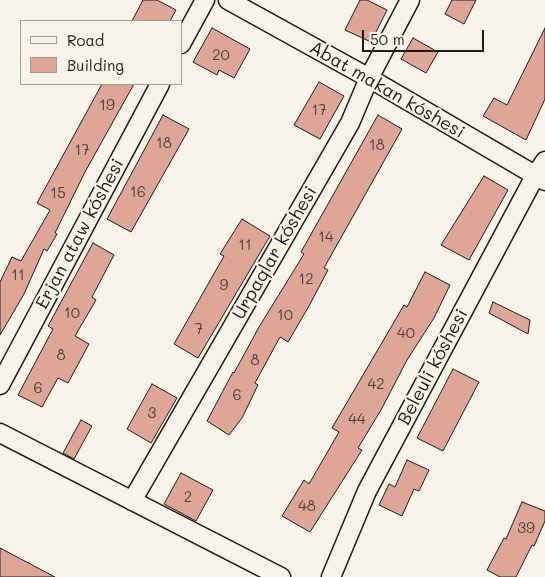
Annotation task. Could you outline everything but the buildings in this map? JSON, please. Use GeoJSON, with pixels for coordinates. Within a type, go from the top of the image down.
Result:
{"type":"FeatureCollection","features":[{"type":"Feature","properties":{"kind":"street"},"geometry":{"type":"LineString","coordinates":[[182,42],[205,0]]}},
{"type":"Feature","properties":{"kind":"street","name":"Abat makan kóshesi"},"geometry":{"type":"LineString","coordinates":[[228,0],[369,78],[540,178]]}},
{"type":"Feature","properties":{"kind":"street","name":"Urpaqlar kóshesi"},"geometry":{"type":"LineString","coordinates":[[132,501],[350,123],[369,78],[410,0]]}},
{"type":"Feature","properties":{"kind":"street","name":"Erjan ataw kóshesi"},"geometry":{"type":"LineString","coordinates":[[0,385],[159,85]]}},
{"type":"Feature","properties":{"kind":"street","name":"Beleuli kóshesi"},"geometry":{"type":"LineString","coordinates":[[331,577],[367,491],[540,178],[545,161]]}},
{"type":"Feature","properties":{"kind":"street"},"geometry":{"type":"LineString","coordinates":[[0,433],[281,577]]}}]}
